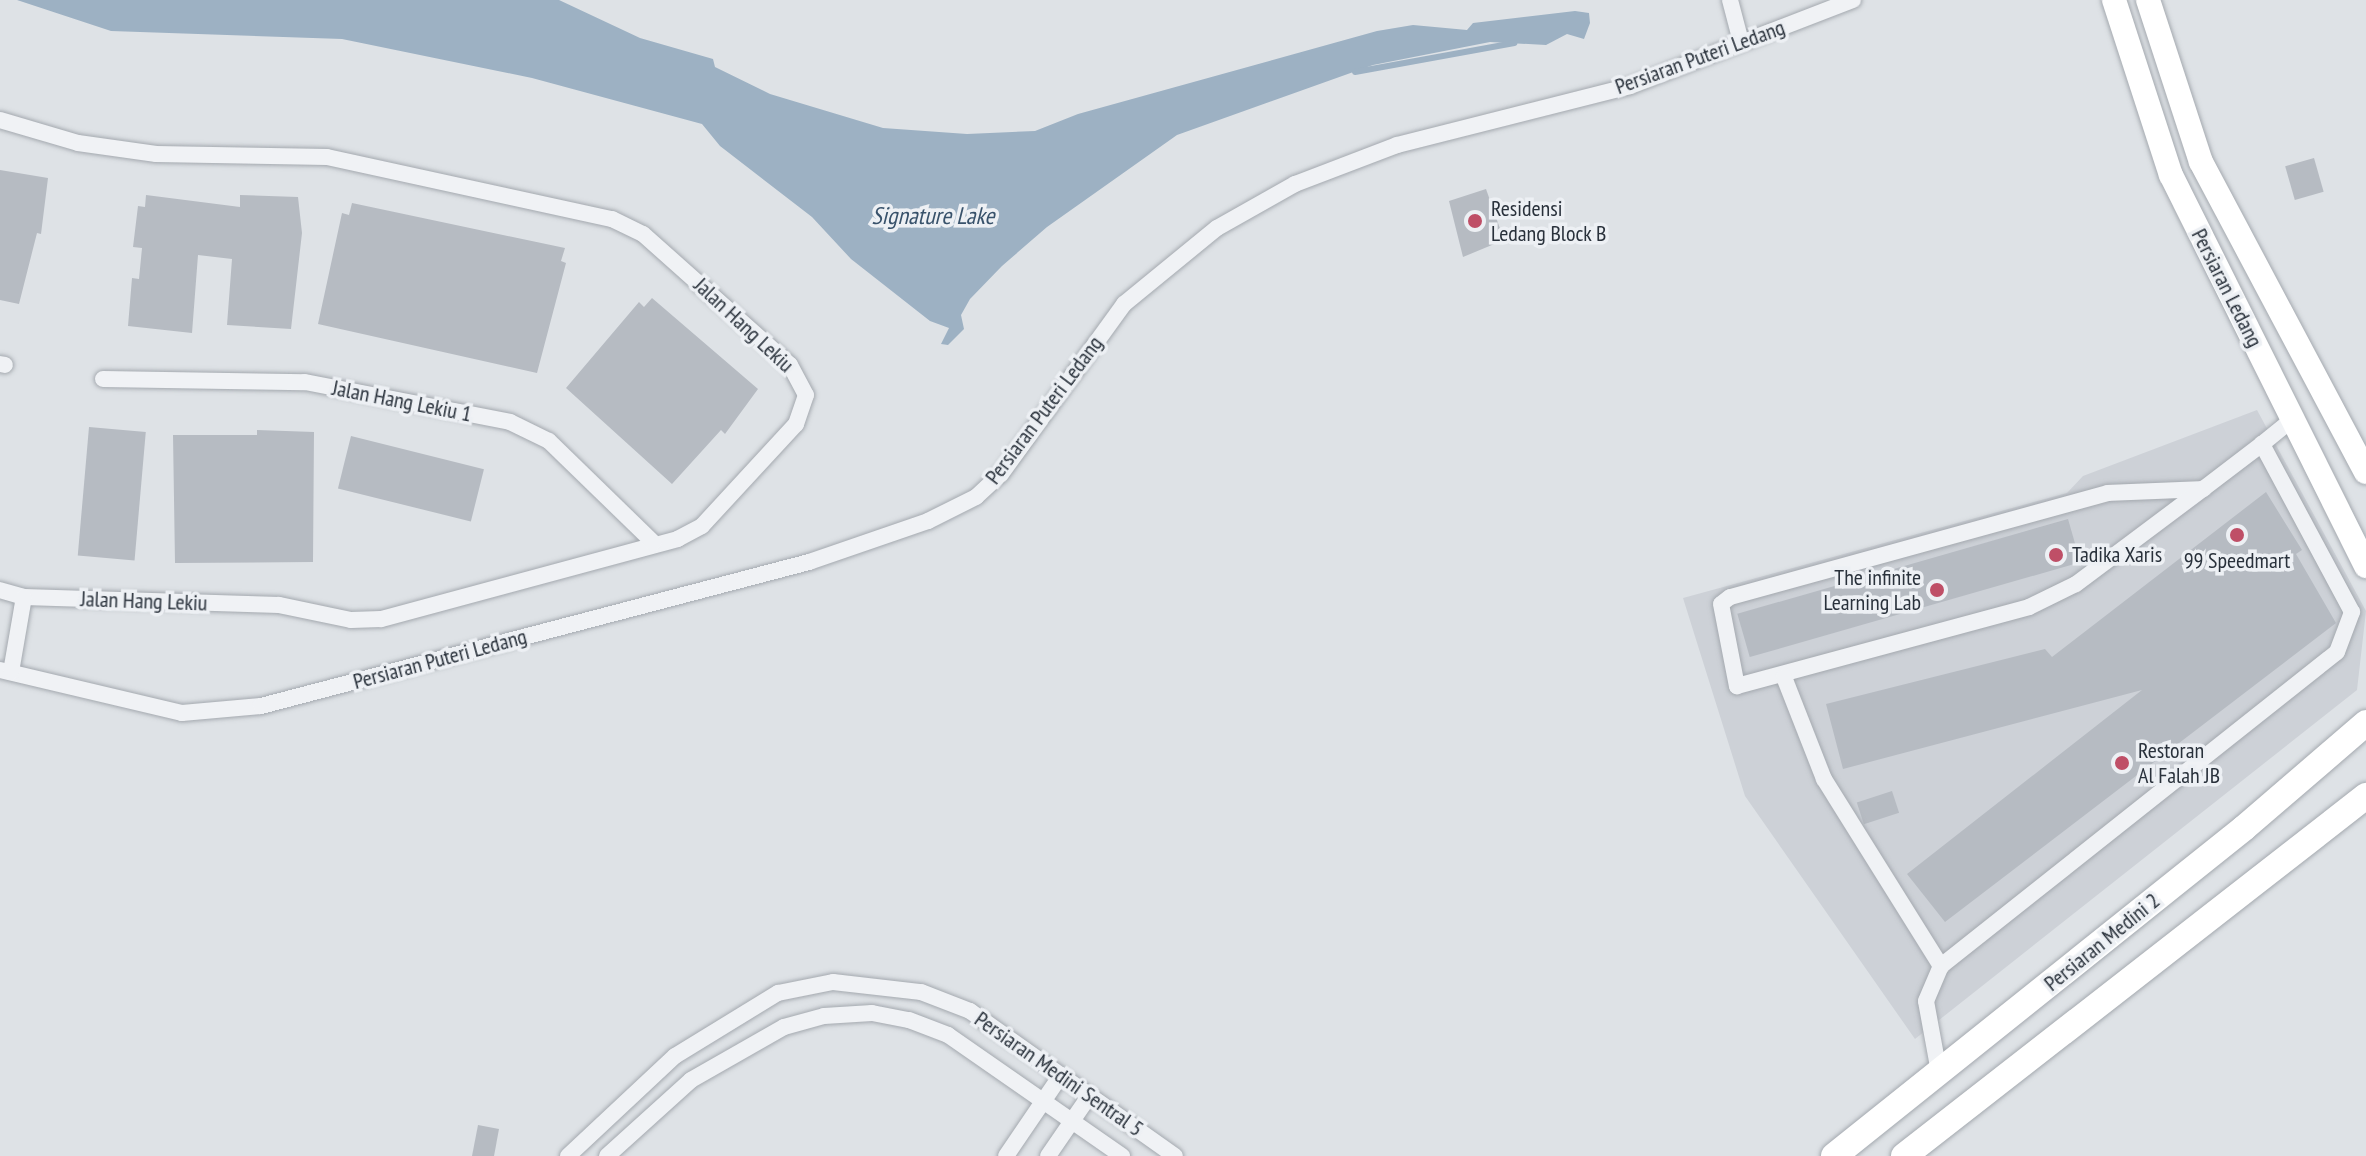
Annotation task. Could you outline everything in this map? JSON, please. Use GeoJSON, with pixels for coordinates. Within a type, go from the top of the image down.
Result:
{"type":"FeatureCollection","features":[{"type":"Feature","properties":{"kind":"main road"},"geometry":{"type":"LineString","coordinates":[[2334,751],[2366,706]]}},
{"type":"Feature","properties":{"kind":"main road","name":"Persiaran Medini 2"},"geometry":{"type":"LineString","coordinates":[[1834,1156],[2366,723]]}},
{"type":"Feature","properties":{"kind":"main road","name":"Persiaran Medini 2"},"geometry":{"type":"LineString","coordinates":[[1904,1156],[2366,796]]}},
{"type":"Feature","properties":{"kind":"street"},"geometry":{"type":"LineString","coordinates":[[1730,0],[1741,42]]}},
{"type":"Feature","properties":{"kind":"street","name":"Persiaran Puteri Ledang"},"geometry":{"type":"LineString","coordinates":[[6,671],[182,713],[261,706],[809,562],[928,521],[976,497],[1001,474],[1124,304],[1217,228],[1295,184],[1397,145],[1630,86],[1853,0]]}},
{"type":"Feature","properties":{"kind":"street","name":"Persiaran Ledang"},"geometry":{"type":"LineString","coordinates":[[2114,0],[2171,175],[2366,566]]}},
{"type":"Feature","properties":{"kind":"street","name":"Persiaran Ledang"},"geometry":{"type":"LineString","coordinates":[[2148,0],[2201,162],[2366,472]]}},
{"type":"Feature","properties":{"kind":"street","name":"Jalan Hang Lekiu"},"geometry":{"type":"LineString","coordinates":[[0,120],[78,143],[156,154],[327,157],[612,219],[643,234],[790,365],[806,395],[796,424],[702,526],[678,539],[381,619],[351,620],[279,605],[24,597],[0,590]]}},
{"type":"Feature","properties":{"kind":"street","name":"Jalan Hang Lekiu 1"},"geometry":{"type":"LineString","coordinates":[[103,379],[305,382],[510,422],[549,441],[654,543]]}},
{"type":"Feature","properties":{"kind":"street"},"geometry":{"type":"LineString","coordinates":[[2203,489],[2108,493],[1730,597],[1721,604],[1737,686],[1784,677],[2029,607],[2076,584],[2203,489],[2294,418]]}},
{"type":"Feature","properties":{"kind":"street"},"geometry":{"type":"LineString","coordinates":[[1939,1072],[1926,1001],[1941,966],[2337,652],[2352,612],[2262,444]]}},
{"type":"Feature","properties":{"kind":"street"},"geometry":{"type":"LineString","coordinates":[[6,671],[24,597]]}},
{"type":"Feature","properties":{"kind":"street"},"geometry":{"type":"LineString","coordinates":[[1784,677],[1824,779],[1941,966]]}},
{"type":"Feature","properties":{"kind":"street","name":"Persiaran Medini Sentral 5"},"geometry":{"type":"LineString","coordinates":[[568,1156],[675,1056],[778,993],[804,985],[878,984],[921,992],[970,1011],[1175,1156]]}},
{"type":"Feature","properties":{"kind":"street","name":"Persiaran Medini Sentral 5"},"geometry":{"type":"LineString","coordinates":[[607,1156],[691,1080],[784,1027],[824,1016],[872,1013],[909,1020],[948,1035],[1122,1156]]}},
{"type":"Feature","properties":{"kind":"street"},"geometry":{"type":"LineString","coordinates":[[1006,1156],[1061,1075]]}},
{"type":"Feature","properties":{"kind":"street"},"geometry":{"type":"LineString","coordinates":[[1048,1156],[1090,1095]]}},
{"type":"Feature","properties":{"kind":"shaded area"},"geometry":{"type":"Polygon","coordinates":[[[2257,410],[2366,611],[2357,690],[1915,1039],[1745,796],[1683,598],[2067,493],[2083,476],[2257,410]]]}},
{"type":"Feature","properties":{"kind":"water","name":"Signature Lake"},"geometry":{"type":"Polygon","coordinates":[[[17,0],[559,0],[640,38],[713,59],[715,67],[770,94],[883,128],[967,134],[1035,131],[1078,114],[1377,31],[1413,25],[1467,30],[1473,23],[1575,11],[1589,13],[1590,23],[1584,39],[1567,34],[1546,45],[1490,42],[1373,65],[1177,135],[1047,227],[1002,266],[970,299],[961,315],[964,329],[948,345],[941,344],[949,328],[930,321],[851,259],[812,217],[720,146],[702,124],[532,78],[342,39],[111,31],[17,0]]]}},
{"type":"Feature","properties":{"kind":"building"},"geometry":{"type":"Polygon","coordinates":[[[2314,158],[2324,192],[2295,200],[2285,166],[2314,158]]]}},
{"type":"Feature","properties":{"kind":"building"},"geometry":{"type":"Polygon","coordinates":[[[0,170],[48,178],[41,234],[37,233],[19,304],[0,300],[0,170]]]}},
{"type":"Feature","properties":{"kind":"building","name":"Residensi Ledang Block B"},"geometry":{"type":"Polygon","coordinates":[[[1486,189],[1504,240],[1463,257],[1449,201],[1486,189]]]}},
{"type":"Feature","properties":{"kind":"building"},"geometry":{"type":"Polygon","coordinates":[[[146,195],[240,207],[240,195],[298,197],[302,233],[291,329],[227,325],[232,259],[198,255],[192,333],[128,326],[132,278],[139,279],[142,248],[133,247],[138,206],[145,207],[146,195]]]}},
{"type":"Feature","properties":{"kind":"building"},"geometry":{"type":"Polygon","coordinates":[[[352,203],[565,248],[561,261],[566,263],[537,373],[318,324],[342,213],[349,215],[352,203]]]}},
{"type":"Feature","properties":{"kind":"building"},"geometry":{"type":"Polygon","coordinates":[[[652,298],[758,389],[725,434],[721,430],[672,484],[566,388],[639,302],[644,307],[652,298]]]}},
{"type":"Feature","properties":{"kind":"building"},"geometry":{"type":"Polygon","coordinates":[[[89,427],[146,432],[135,560],[78,556],[89,427]]]}},
{"type":"Feature","properties":{"kind":"building"},"geometry":{"type":"Polygon","coordinates":[[[257,430],[314,432],[313,562],[175,563],[173,435],[257,435],[257,430]]]}},
{"type":"Feature","properties":{"kind":"building"},"geometry":{"type":"Polygon","coordinates":[[[351,436],[484,469],[471,522],[338,488],[351,436]]]}},
{"type":"Feature","properties":{"kind":"building"},"geometry":{"type":"Polygon","coordinates":[[[2266,492],[2302,550],[2296,554],[2336,623],[1945,922],[1907,874],[2142,690],[1843,769],[1826,704],[2045,649],[2052,657],[2266,492]]]}},
{"type":"Feature","properties":{"kind":"building"},"geometry":{"type":"Polygon","coordinates":[[[2068,519],[2080,562],[1750,657],[1737,614],[2068,519]]]}},
{"type":"Feature","properties":{"kind":"building"},"geometry":{"type":"Polygon","coordinates":[[[1892,791],[1899,813],[1864,824],[1857,802],[1892,791]]]}},
{"type":"Feature","properties":{"kind":"building"},"geometry":{"type":"Polygon","coordinates":[[[478,1125],[499,1129],[494,1156],[472,1156],[478,1125]]]}},
{"type":"Feature","properties":{"kind":"waterway"},"geometry":{"type":"LineString","coordinates":[[1355,72],[1514,43]]}},
{"type":"Feature","properties":{"kind":"place","name":"Residensi Ledang Block B"},"geometry":{"type":"Point","coordinates":[1475,221]}},
{"type":"Feature","properties":{"kind":"place","name":"99 Speedmart"},"geometry":{"type":"Point","coordinates":[2237,535]}},
{"type":"Feature","properties":{"kind":"place","name":"Tadika Xaris"},"geometry":{"type":"Point","coordinates":[2056,555]}},
{"type":"Feature","properties":{"kind":"place","name":"The infinite Learning Lab"},"geometry":{"type":"Point","coordinates":[1937,590]}},
{"type":"Feature","properties":{"kind":"place","name":"Restoran Al Falah JB"},"geometry":{"type":"Point","coordinates":[2122,763]}}]}
